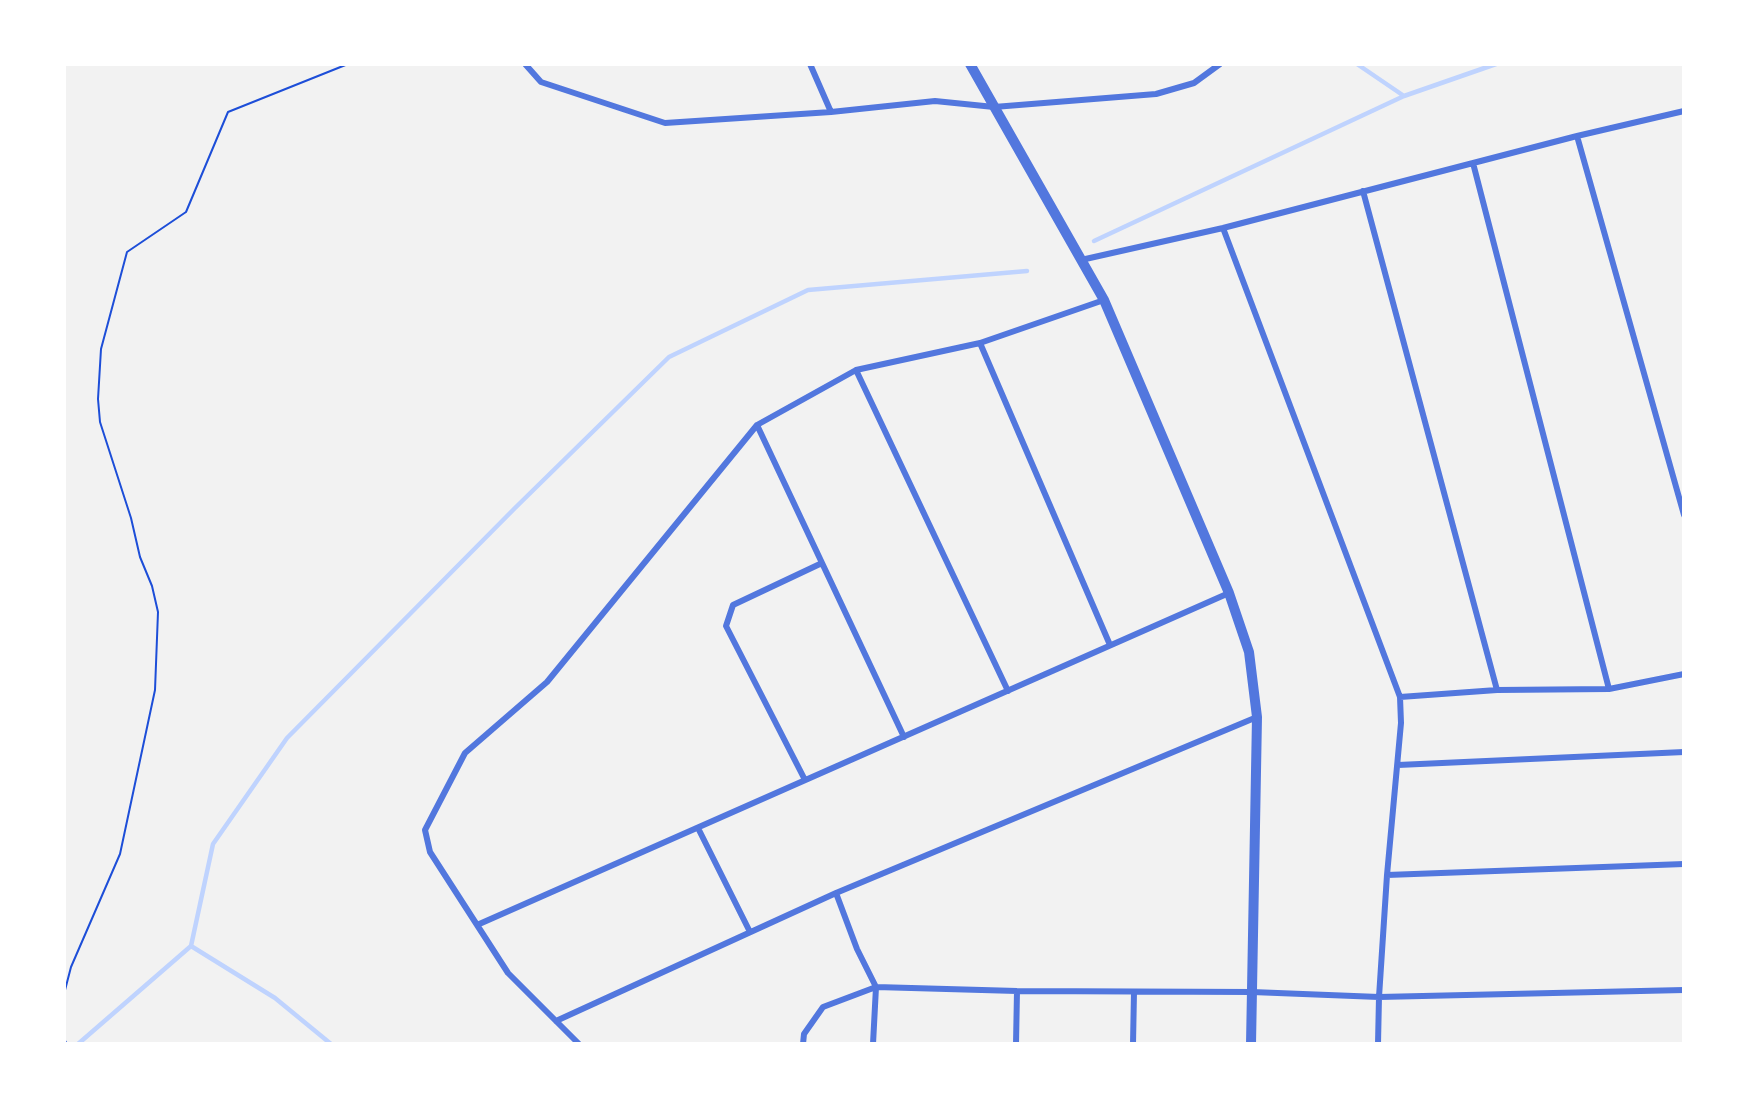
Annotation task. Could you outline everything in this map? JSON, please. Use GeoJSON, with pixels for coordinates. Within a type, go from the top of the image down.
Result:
{"type":"FeatureCollection","features":[{"type":"Feature","properties":{"kind":"street"},"geometry":{"type":"LineString","coordinates":[[525,64],[541,82],[666,123],[831,112],[935,101],[994,107],[1156,94],[1194,83],[1220,64]]}},
{"type":"Feature","properties":{"kind":"street"},"geometry":{"type":"LineString","coordinates":[[810,64],[831,112]]}},
{"type":"Feature","properties":{"kind":"street"},"geometry":{"type":"LineString","coordinates":[[970,64],[1104,300],[1229,593],[1249,652],[1257,717],[1251,1044]]}},
{"type":"Feature","properties":{"kind":"street"},"geometry":{"type":"LineString","coordinates":[[1081,260],[1223,228],[1577,136],[1683,111]]}},
{"type":"Feature","properties":{"kind":"street"},"geometry":{"type":"LineString","coordinates":[[1577,136],[1683,515]]}},
{"type":"Feature","properties":{"kind":"street"},"geometry":{"type":"LineString","coordinates":[[1473,163],[1609,689]]}},
{"type":"Feature","properties":{"kind":"street"},"geometry":{"type":"LineString","coordinates":[[1364,191],[1497,690]]}},
{"type":"Feature","properties":{"kind":"street"},"geometry":{"type":"LineString","coordinates":[[1223,228],[1400,697],[1398,765],[1378,997],[1378,1044]]}},
{"type":"Feature","properties":{"kind":"street"},"geometry":{"type":"LineString","coordinates":[[579,1044],[508,973],[430,852],[425,830],[465,753],[547,682],[757,425],[856,369],[980,343],[1104,300]]}},
{"type":"Feature","properties":{"kind":"street"},"geometry":{"type":"LineString","coordinates":[[980,343],[1110,645]]}},
{"type":"Feature","properties":{"kind":"street"},"geometry":{"type":"LineString","coordinates":[[856,369],[1008,691]]}},
{"type":"Feature","properties":{"kind":"street"},"geometry":{"type":"LineString","coordinates":[[757,425],[904,737]]}},
{"type":"Feature","properties":{"kind":"street"},"geometry":{"type":"LineString","coordinates":[[805,780],[726,626],[733,605],[822,563]]}},
{"type":"Feature","properties":{"kind":"street"},"geometry":{"type":"LineString","coordinates":[[477,925],[1229,593]]}},
{"type":"Feature","properties":{"kind":"street"},"geometry":{"type":"LineString","coordinates":[[1400,697],[1497,690],[1609,689],[1683,674]]}},
{"type":"Feature","properties":{"kind":"street"},"geometry":{"type":"LineString","coordinates":[[556,1021],[836,893],[1257,717]]}},
{"type":"Feature","properties":{"kind":"street"},"geometry":{"type":"LineString","coordinates":[[1398,765],[1683,752]]}},
{"type":"Feature","properties":{"kind":"street"},"geometry":{"type":"LineString","coordinates":[[698,828],[750,932]]}},
{"type":"Feature","properties":{"kind":"street"},"geometry":{"type":"LineString","coordinates":[[1387,875],[1683,864]]}},
{"type":"Feature","properties":{"kind":"street"},"geometry":{"type":"LineString","coordinates":[[836,893],[857,949],[876,987],[873,1044]]}},
{"type":"Feature","properties":{"kind":"street"},"geometry":{"type":"LineString","coordinates":[[803,1044],[804,1034],[823,1007],[876,987],[1378,997],[1683,990]]}},
{"type":"Feature","properties":{"kind":"street"},"geometry":{"type":"LineString","coordinates":[[1016,1044],[1017,991]]}},
{"type":"Feature","properties":{"kind":"street"},"geometry":{"type":"LineString","coordinates":[[1133,1044],[1134,992]]}},
{"type":"Feature","properties":{"kind":"path"},"geometry":{"type":"LineString","coordinates":[[64,994],[71,967],[120,854],[154,690],[158,612],[152,586],[140,557],[131,518],[100,422],[98,399],[101,349],[127,252],[186,212],[228,112],[348,64]]}},
{"type":"Feature","properties":{"kind":"path"},"geometry":{"type":"LineString","coordinates":[[64,1038],[67,1044]]}},
{"type":"Feature","properties":{"kind":"waterway"},"geometry":{"type":"LineString","coordinates":[[1357,64],[1404,96]]}},
{"type":"Feature","properties":{"kind":"waterway"},"geometry":{"type":"LineString","coordinates":[[1094,241],[1404,96],[1496,64]]}},
{"type":"Feature","properties":{"kind":"waterway"},"geometry":{"type":"LineString","coordinates":[[191,946],[213,844],[287,738],[515,508],[669,357],[808,290],[1027,271]]}},
{"type":"Feature","properties":{"kind":"waterway"},"geometry":{"type":"LineString","coordinates":[[191,946],[275,998],[331,1044]]}},
{"type":"Feature","properties":{"kind":"waterway"},"geometry":{"type":"LineString","coordinates":[[78,1044],[191,946]]}}]}
